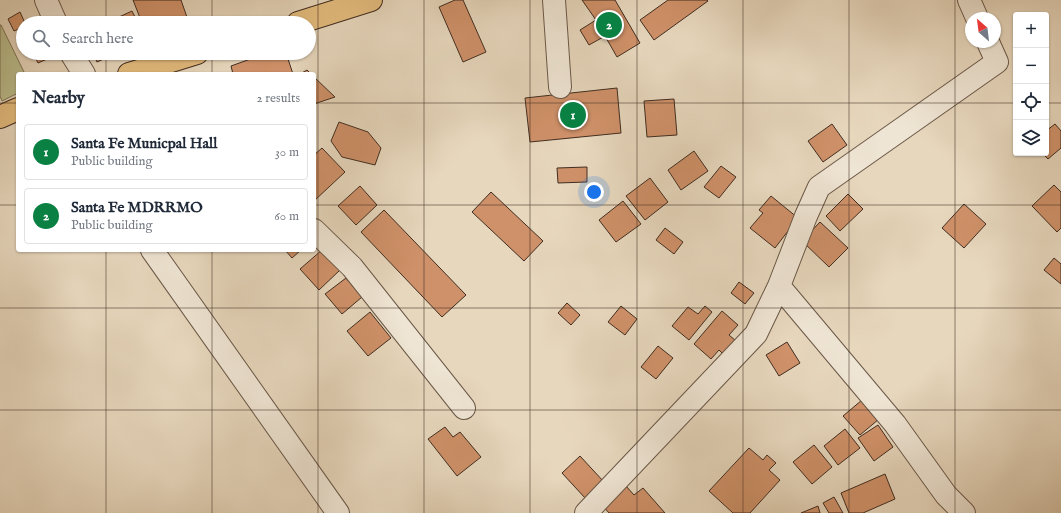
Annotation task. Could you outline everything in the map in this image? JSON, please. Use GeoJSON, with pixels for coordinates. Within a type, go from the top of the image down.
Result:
{"type":"FeatureCollection","features":[{"type":"Feature","properties":{"kind":"main road"},"geometry":{"type":"LineString","coordinates":[[316,17],[371,0]]}},
{"type":"Feature","properties":{"kind":"main road"},"geometry":{"type":"LineString","coordinates":[[152,71],[180,60]]}},
{"type":"Feature","properties":{"kind":"main road"},"geometry":{"type":"LineString","coordinates":[[0,117],[16,110]]}},
{"type":"Feature","properties":{"kind":"street"},"geometry":{"type":"LineString","coordinates":[[46,0],[53,16]]}},
{"type":"Feature","properties":{"kind":"street"},"geometry":{"type":"LineString","coordinates":[[554,0],[560,87]]}},
{"type":"Feature","properties":{"kind":"street"},"geometry":{"type":"LineString","coordinates":[[969,0],[974,12]]}},
{"type":"Feature","properties":{"kind":"street"},"geometry":{"type":"LineString","coordinates":[[586,513],[756,334],[779,286],[819,187],[997,62],[991,48]]}},
{"type":"Feature","properties":{"kind":"street"},"geometry":{"type":"LineString","coordinates":[[75,60],[83,72]]}},
{"type":"Feature","properties":{"kind":"street"},"geometry":{"type":"LineString","coordinates":[[316,232],[352,267],[464,408]]}},
{"type":"Feature","properties":{"kind":"street"},"geometry":{"type":"LineString","coordinates":[[153,252],[338,513]]}},
{"type":"Feature","properties":{"kind":"street"},"geometry":{"type":"LineString","coordinates":[[779,286],[895,424],[946,495],[964,513]]}},
{"type":"Feature","properties":{"kind":"green space"},"geometry":{"type":"Polygon","coordinates":[[[1,25],[16,56],[16,60],[18,60],[24,72],[16,72],[16,94],[2,101],[0,96],[1,25]]]}},
{"type":"Feature","properties":{"kind":"building"},"geometry":{"type":"Polygon","coordinates":[[[133,0],[181,0],[187,16],[139,16],[133,0]]]}},
{"type":"Feature","properties":{"kind":"building"},"geometry":{"type":"Polygon","coordinates":[[[455,0],[463,0],[486,52],[463,62],[439,7],[455,0]]]}},
{"type":"Feature","properties":{"kind":"building"},"geometry":{"type":"Polygon","coordinates":[[[582,0],[615,0],[640,43],[617,57],[605,36],[589,45],[580,30],[596,20],[582,0]]]}},
{"type":"Feature","properties":{"kind":"building"},"geometry":{"type":"Polygon","coordinates":[[[668,0],[708,1],[654,40],[640,20],[668,0]]]}},
{"type":"Feature","properties":{"kind":"building"},"geometry":{"type":"Polygon","coordinates":[[[132,11],[134,16],[121,16],[132,11]]]}},
{"type":"Feature","properties":{"kind":"building"},"geometry":{"type":"Polygon","coordinates":[[[20,12],[22,16],[16,16],[16,30],[14,31],[8,19],[20,12]]]}},
{"type":"Feature","properties":{"kind":"building"},"geometry":{"type":"Polygon","coordinates":[[[36,60],[45,60],[38,63],[36,60]]]}},
{"type":"Feature","properties":{"kind":"building"},"geometry":{"type":"Polygon","coordinates":[[[248,60],[288,60],[292,72],[232,72],[231,66],[248,60]]]}},
{"type":"Feature","properties":{"kind":"building"},"geometry":{"type":"Polygon","coordinates":[[[316,79],[335,97],[316,103],[316,79]]]}},
{"type":"Feature","properties":{"kind":"building"},"geometry":{"type":"Polygon","coordinates":[[[617,88],[621,133],[530,142],[525,98],[617,88]]]}},
{"type":"Feature","properties":{"kind":"building"},"geometry":{"type":"Polygon","coordinates":[[[674,99],[677,135],[647,137],[644,101],[674,99]]]}},
{"type":"Feature","properties":{"kind":"building"},"geometry":{"type":"Polygon","coordinates":[[[339,122],[368,132],[381,148],[375,165],[342,157],[331,141],[339,122]]]}},
{"type":"Feature","properties":{"kind":"building"},"geometry":{"type":"Polygon","coordinates":[[[832,124],[847,145],[823,162],[808,141],[832,124]]]}},
{"type":"Feature","properties":{"kind":"building"},"geometry":{"type":"Polygon","coordinates":[[[1055,124],[1061,131],[1061,148],[1048,159],[1045,156],[1049,156],[1049,129],[1055,124]]]}},
{"type":"Feature","properties":{"kind":"building"},"geometry":{"type":"Polygon","coordinates":[[[322,148],[345,172],[316,199],[316,153],[322,148]]]}},
{"type":"Feature","properties":{"kind":"building"},"geometry":{"type":"Polygon","coordinates":[[[694,151],[708,171],[681,190],[668,170],[694,151]]]}},
{"type":"Feature","properties":{"kind":"building"},"geometry":{"type":"Polygon","coordinates":[[[721,166],[736,177],[719,198],[704,187],[721,166]]]}},
{"type":"Feature","properties":{"kind":"building"},"geometry":{"type":"Polygon","coordinates":[[[587,167],[587,182],[558,183],[557,168],[587,167]]]}},
{"type":"Feature","properties":{"kind":"building"},"geometry":{"type":"Polygon","coordinates":[[[650,178],[668,202],[645,220],[626,196],[650,178]]]}},
{"type":"Feature","properties":{"kind":"building"},"geometry":{"type":"Polygon","coordinates":[[[1054,185],[1061,192],[1061,228],[1057,232],[1032,206],[1054,185]]]}},
{"type":"Feature","properties":{"kind":"building"},"geometry":{"type":"Polygon","coordinates":[[[360,186],[377,205],[356,225],[338,206],[360,186]]]}},
{"type":"Feature","properties":{"kind":"building"},"geometry":{"type":"Polygon","coordinates":[[[491,192],[543,241],[524,261],[472,212],[491,192]]]}},
{"type":"Feature","properties":{"kind":"building"},"geometry":{"type":"Polygon","coordinates":[[[848,194],[863,209],[840,231],[826,216],[848,194]]]}},
{"type":"Feature","properties":{"kind":"building"},"geometry":{"type":"Polygon","coordinates":[[[771,196],[798,218],[775,248],[750,228],[763,213],[759,210],[771,196]]]}},
{"type":"Feature","properties":{"kind":"building"},"geometry":{"type":"Polygon","coordinates":[[[623,201],[641,224],[616,242],[599,220],[623,201]]]}},
{"type":"Feature","properties":{"kind":"building"},"geometry":{"type":"Polygon","coordinates":[[[964,204],[986,224],[964,248],[942,228],[964,204]]]}},
{"type":"Feature","properties":{"kind":"building"},"geometry":{"type":"Polygon","coordinates":[[[384,210],[466,295],[442,317],[361,232],[384,210]]]}},
{"type":"Feature","properties":{"kind":"building"},"geometry":{"type":"Polygon","coordinates":[[[820,222],[848,248],[829,267],[802,241],[820,222]]]}},
{"type":"Feature","properties":{"kind":"building"},"geometry":{"type":"Polygon","coordinates":[[[665,228],[683,242],[674,254],[656,240],[665,228]]]}},
{"type":"Feature","properties":{"kind":"building"},"geometry":{"type":"Polygon","coordinates":[[[322,250],[340,270],[319,290],[300,269],[322,250]]]}},
{"type":"Feature","properties":{"kind":"building"},"geometry":{"type":"Polygon","coordinates":[[[287,252],[299,252],[292,258],[287,252]]]}},
{"type":"Feature","properties":{"kind":"building"},"geometry":{"type":"Polygon","coordinates":[[[1054,258],[1061,264],[1061,284],[1044,270],[1054,258]]]}},
{"type":"Feature","properties":{"kind":"building"},"geometry":{"type":"Polygon","coordinates":[[[346,278],[362,297],[342,314],[325,294],[346,278]]]}},
{"type":"Feature","properties":{"kind":"building"},"geometry":{"type":"Polygon","coordinates":[[[739,282],[754,293],[745,304],[731,293],[739,282]]]}},
{"type":"Feature","properties":{"kind":"building"},"geometry":{"type":"Polygon","coordinates":[[[567,303],[580,315],[571,325],[558,313],[567,303]]]}},
{"type":"Feature","properties":{"kind":"building"},"geometry":{"type":"Polygon","coordinates":[[[621,306],[637,319],[625,335],[608,322],[621,306]]]}},
{"type":"Feature","properties":{"kind":"building"},"geometry":{"type":"Polygon","coordinates":[[[705,306],[712,312],[689,340],[672,326],[688,307],[698,314],[705,306]]]}},
{"type":"Feature","properties":{"kind":"building"},"geometry":{"type":"Polygon","coordinates":[[[722,311],[738,325],[729,335],[736,341],[724,355],[719,350],[711,359],[694,344],[722,311]]]}},
{"type":"Feature","properties":{"kind":"building"},"geometry":{"type":"Polygon","coordinates":[[[370,312],[391,338],[368,356],[347,331],[370,312]]]}},
{"type":"Feature","properties":{"kind":"building"},"geometry":{"type":"Polygon","coordinates":[[[787,342],[800,363],[779,376],[766,355],[787,342]]]}},
{"type":"Feature","properties":{"kind":"building"},"geometry":{"type":"Polygon","coordinates":[[[658,346],[673,358],[656,379],[641,367],[658,346]]]}},
{"type":"Feature","properties":{"kind":"building"},"geometry":{"type":"Polygon","coordinates":[[[862,400],[879,419],[860,435],[843,416],[862,400]]]}},
{"type":"Feature","properties":{"kind":"building"},"geometry":{"type":"Polygon","coordinates":[[[878,425],[893,447],[874,461],[858,438],[878,425]]]}},
{"type":"Feature","properties":{"kind":"building"},"geometry":{"type":"Polygon","coordinates":[[[445,427],[453,437],[460,432],[481,457],[457,476],[428,439],[445,427]]]}},
{"type":"Feature","properties":{"kind":"building"},"geometry":{"type":"Polygon","coordinates":[[[845,429],[860,448],[838,465],[824,446],[845,429]]]}},
{"type":"Feature","properties":{"kind":"building"},"geometry":{"type":"Polygon","coordinates":[[[814,445],[832,467],[812,484],[793,462],[814,445]]]}},
{"type":"Feature","properties":{"kind":"building"},"geometry":{"type":"Polygon","coordinates":[[[749,448],[763,460],[767,455],[776,463],[769,470],[780,480],[750,513],[733,513],[709,491],[749,448]]]}},
{"type":"Feature","properties":{"kind":"building"},"geometry":{"type":"Polygon","coordinates":[[[580,456],[604,482],[586,499],[562,473],[580,456]]]}},
{"type":"Feature","properties":{"kind":"building"},"geometry":{"type":"Polygon","coordinates":[[[885,474],[895,499],[863,513],[849,513],[841,493],[885,474]]]}},
{"type":"Feature","properties":{"kind":"building"},"geometry":{"type":"Polygon","coordinates":[[[626,486],[634,495],[643,488],[665,513],[609,513],[603,506],[626,486]]]}},
{"type":"Feature","properties":{"kind":"building"},"geometry":{"type":"Polygon","coordinates":[[[834,497],[843,513],[829,513],[823,503],[834,497]]]}},
{"type":"Feature","properties":{"kind":"building"},"geometry":{"type":"Polygon","coordinates":[[[818,506],[820,513],[801,513],[818,506]]]}},
{"type":"Feature","properties":{"kind":"place","name":"Santa Fe MDRRMO"},"geometry":{"type":"Point","coordinates":[609,25]}},
{"type":"Feature","properties":{"kind":"place","name":"Santa Fe Municpal Hall"},"geometry":{"type":"Point","coordinates":[573,115]}}]}
